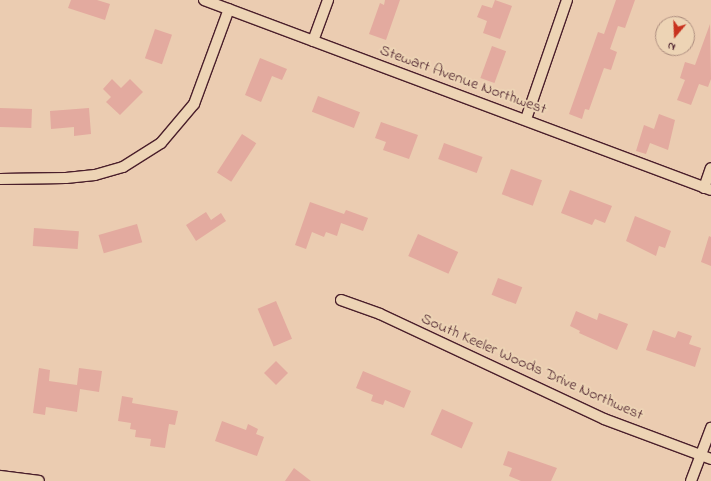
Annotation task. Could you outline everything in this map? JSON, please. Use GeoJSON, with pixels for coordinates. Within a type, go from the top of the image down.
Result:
{"type":"FeatureCollection","features":[{"type":"Feature","properties":{"kind":"street","name":"Stewart Avenue Northwest"},"geometry":{"type":"LineString","coordinates":[[204,0],[526,119],[708,189]]}},
{"type":"Feature","properties":{"kind":"street"},"geometry":{"type":"LineString","coordinates":[[314,41],[328,0]]}},
{"type":"Feature","properties":{"kind":"street"},"geometry":{"type":"LineString","coordinates":[[526,119],[567,0]]}},
{"type":"Feature","properties":{"kind":"street"},"geometry":{"type":"LineString","coordinates":[[0,179],[66,178],[95,175],[136,160],[161,143],[194,104],[229,9]]}},
{"type":"Feature","properties":{"kind":"street"},"geometry":{"type":"LineString","coordinates":[[708,189],[711,168]]}},
{"type":"Feature","properties":{"kind":"street","name":"South Keeler Woods Drive Northwest"},"geometry":{"type":"LineString","coordinates":[[341,300],[380,314],[604,418],[711,459]]}},
{"type":"Feature","properties":{"kind":"street"},"geometry":{"type":"LineString","coordinates":[[691,481],[711,428]]}},
{"type":"Feature","properties":{"kind":"street"},"geometry":{"type":"LineString","coordinates":[[0,476],[39,481]]}},
{"type":"Feature","properties":{"kind":"building"},"geometry":{"type":"Polygon","coordinates":[[[71,0],[97,0],[110,4],[105,20],[68,8],[71,0]]]}},
{"type":"Feature","properties":{"kind":"building"},"geometry":{"type":"Polygon","coordinates":[[[385,0],[400,0],[386,40],[369,34],[380,3],[384,5],[385,0]]]}},
{"type":"Feature","properties":{"kind":"building"},"geometry":{"type":"Polygon","coordinates":[[[495,0],[512,6],[500,39],[483,33],[487,21],[477,17],[482,5],[492,8],[495,0]]]}},
{"type":"Feature","properties":{"kind":"building"},"geometry":{"type":"Polygon","coordinates":[[[616,0],[635,0],[625,28],[618,26],[610,49],[617,52],[611,70],[604,68],[589,110],[585,109],[582,119],[569,114],[598,32],[604,34],[616,0]]]}},
{"type":"Feature","properties":{"kind":"building"},"geometry":{"type":"Polygon","coordinates":[[[710,24],[711,79],[708,87],[699,84],[691,105],[677,100],[685,80],[680,78],[685,62],[695,65],[710,24]]]}},
{"type":"Feature","properties":{"kind":"building"},"geometry":{"type":"Polygon","coordinates":[[[155,29],[172,35],[162,64],[145,58],[155,29]]]}},
{"type":"Feature","properties":{"kind":"building"},"geometry":{"type":"Polygon","coordinates":[[[492,46],[506,51],[494,83],[480,78],[492,46]]]}},
{"type":"Feature","properties":{"kind":"building"},"geometry":{"type":"Polygon","coordinates":[[[260,58],[287,69],[282,80],[272,76],[261,102],[245,95],[260,58]]]}},
{"type":"Feature","properties":{"kind":"building"},"geometry":{"type":"Polygon","coordinates":[[[112,79],[121,88],[130,79],[143,92],[120,115],[106,102],[111,97],[103,89],[112,79]]]}},
{"type":"Feature","properties":{"kind":"building"},"geometry":{"type":"Polygon","coordinates":[[[318,96],[360,112],[354,128],[312,112],[318,96]]]}},
{"type":"Feature","properties":{"kind":"building"},"geometry":{"type":"Polygon","coordinates":[[[0,108],[32,109],[31,128],[0,127],[0,108]]]}},
{"type":"Feature","properties":{"kind":"building"},"geometry":{"type":"Polygon","coordinates":[[[89,108],[91,134],[74,136],[74,127],[51,129],[50,111],[89,108]]]}},
{"type":"Feature","properties":{"kind":"building"},"geometry":{"type":"Polygon","coordinates":[[[659,114],[675,120],[668,150],[650,143],[646,154],[636,151],[644,125],[654,129],[659,114]]]}},
{"type":"Feature","properties":{"kind":"building"},"geometry":{"type":"Polygon","coordinates":[[[381,122],[418,135],[409,159],[383,150],[386,142],[375,138],[381,122]]]}},
{"type":"Feature","properties":{"kind":"building"},"geometry":{"type":"Polygon","coordinates":[[[242,134],[256,143],[231,182],[217,173],[242,134]]]}},
{"type":"Feature","properties":{"kind":"building"},"geometry":{"type":"Polygon","coordinates":[[[444,143],[483,157],[477,173],[438,159],[444,143]]]}},
{"type":"Feature","properties":{"kind":"building"},"geometry":{"type":"Polygon","coordinates":[[[511,169],[542,180],[533,206],[502,194],[511,169]]]}},
{"type":"Feature","properties":{"kind":"building"},"geometry":{"type":"Polygon","coordinates":[[[570,190],[612,206],[605,223],[595,219],[592,225],[561,213],[570,190]]]}},
{"type":"Feature","properties":{"kind":"building"},"geometry":{"type":"Polygon","coordinates":[[[310,202],[344,214],[346,210],[368,218],[363,231],[341,223],[337,236],[326,232],[324,237],[312,232],[306,249],[295,245],[310,202]]]}},
{"type":"Feature","properties":{"kind":"building"},"geometry":{"type":"Polygon","coordinates":[[[206,212],[211,220],[221,213],[226,221],[196,241],[186,225],[206,212]]]}},
{"type":"Feature","properties":{"kind":"building"},"geometry":{"type":"Polygon","coordinates":[[[635,216],[671,231],[665,248],[659,246],[656,256],[626,241],[635,216]]]}},
{"type":"Feature","properties":{"kind":"building"},"geometry":{"type":"Polygon","coordinates":[[[137,224],[142,242],[104,253],[99,235],[137,224]]]}},
{"type":"Feature","properties":{"kind":"building"},"geometry":{"type":"Polygon","coordinates":[[[34,228],[79,231],[78,249],[33,246],[34,228]]]}},
{"type":"Feature","properties":{"kind":"building"},"geometry":{"type":"Polygon","coordinates":[[[418,234],[458,252],[448,274],[408,256],[418,234]]]}},
{"type":"Feature","properties":{"kind":"building"},"geometry":{"type":"Polygon","coordinates":[[[709,236],[711,237],[711,266],[701,262],[709,236]]]}},
{"type":"Feature","properties":{"kind":"building"},"geometry":{"type":"Polygon","coordinates":[[[498,278],[522,287],[516,304],[492,295],[498,278]]]}},
{"type":"Feature","properties":{"kind":"building"},"geometry":{"type":"Polygon","coordinates":[[[276,301],[292,339],[274,347],[258,309],[276,301]]]}},
{"type":"Feature","properties":{"kind":"building"},"geometry":{"type":"Polygon","coordinates":[[[576,311],[597,320],[599,313],[628,324],[617,350],[579,333],[580,331],[570,326],[576,311]]]}},
{"type":"Feature","properties":{"kind":"building"},"geometry":{"type":"Polygon","coordinates":[[[653,330],[675,338],[678,331],[692,336],[689,344],[701,348],[695,367],[646,350],[653,330]]]}},
{"type":"Feature","properties":{"kind":"building"},"geometry":{"type":"Polygon","coordinates":[[[276,361],[288,373],[276,385],[264,373],[276,361]]]}},
{"type":"Feature","properties":{"kind":"building"},"geometry":{"type":"Polygon","coordinates":[[[39,368],[50,370],[49,381],[77,385],[79,368],[102,371],[99,392],[80,389],[77,412],[46,407],[45,415],[33,413],[39,368]]]}},
{"type":"Feature","properties":{"kind":"building"},"geometry":{"type":"Polygon","coordinates":[[[363,371],[411,391],[404,408],[385,400],[383,405],[371,401],[373,395],[356,388],[363,371]]]}},
{"type":"Feature","properties":{"kind":"building"},"geometry":{"type":"Polygon","coordinates":[[[122,396],[133,398],[132,403],[178,411],[175,425],[169,424],[165,448],[150,446],[151,439],[135,437],[136,430],[130,429],[131,423],[118,421],[122,396]]]}},
{"type":"Feature","properties":{"kind":"building"},"geometry":{"type":"Polygon","coordinates":[[[442,409],[473,423],[462,448],[431,435],[442,409]]]}},
{"type":"Feature","properties":{"kind":"building"},"geometry":{"type":"Polygon","coordinates":[[[222,421],[246,430],[248,424],[258,429],[256,434],[264,437],[257,456],[215,441],[222,421]]]}},
{"type":"Feature","properties":{"kind":"building"},"geometry":{"type":"Polygon","coordinates":[[[508,451],[557,468],[551,481],[521,481],[509,476],[512,468],[503,465],[508,451]]]}},
{"type":"Feature","properties":{"kind":"building"},"geometry":{"type":"Polygon","coordinates":[[[294,468],[311,481],[285,481],[294,468]]]}}]}
